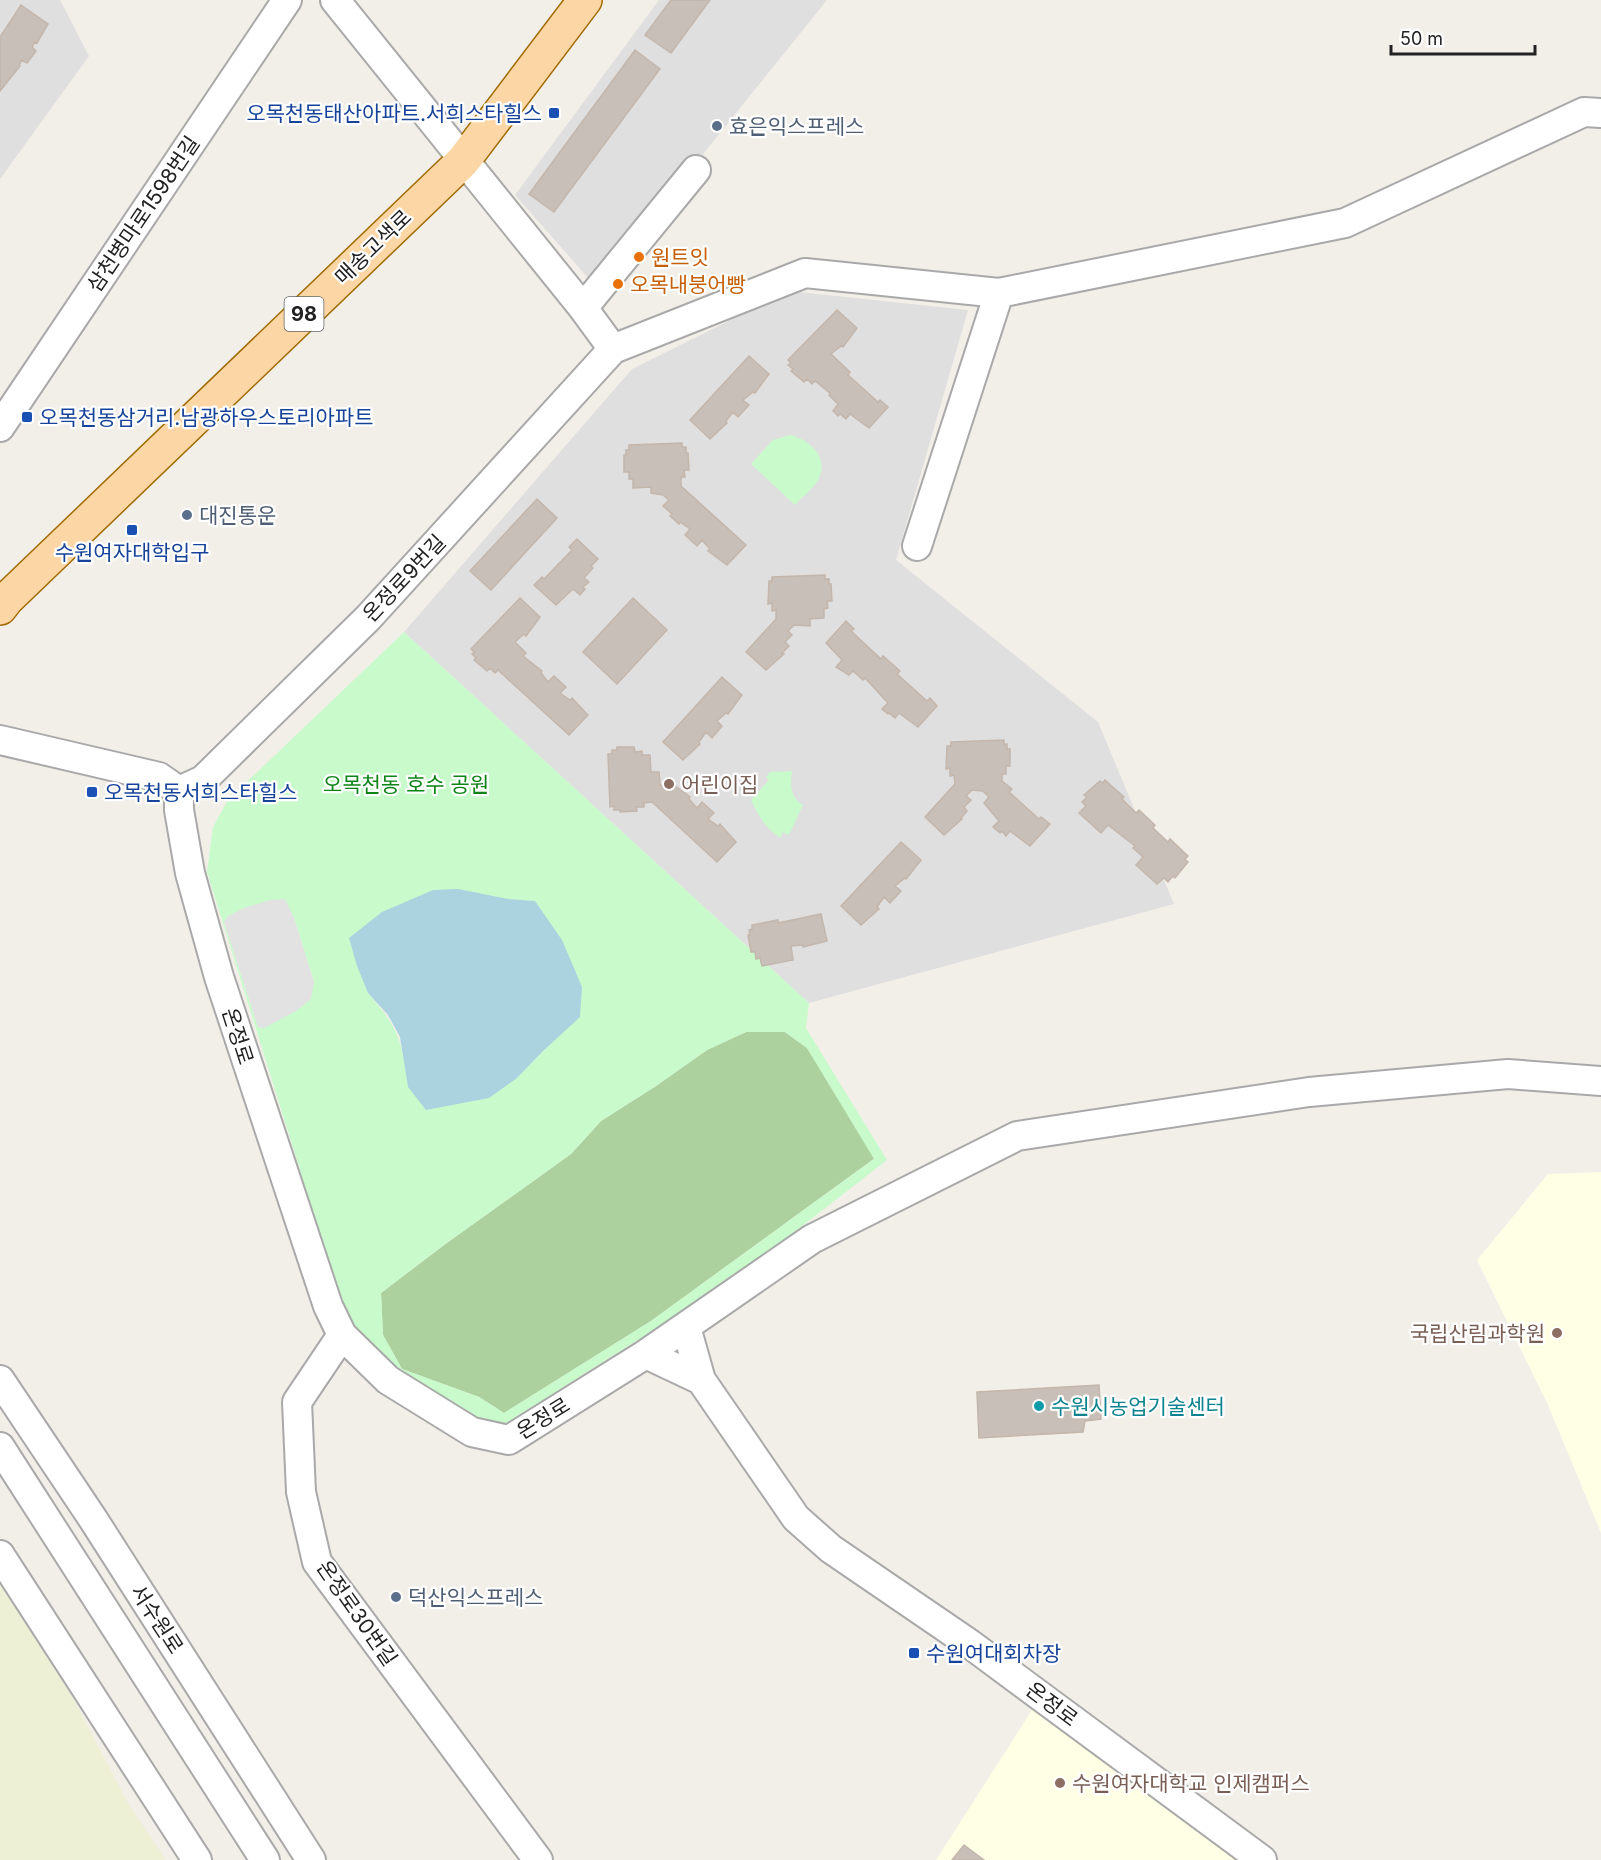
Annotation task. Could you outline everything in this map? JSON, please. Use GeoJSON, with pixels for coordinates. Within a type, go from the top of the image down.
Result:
{"type":"FeatureCollection","features":[{"type":"Feature","properties":{"kind":"main road","name":"매송고색로"},"geometry":{"type":"LineString","coordinates":[[2,604],[463,161],[585,0]]}},
{"type":"Feature","properties":{"kind":"street","name":"삼천병마로1598번길"},"geometry":{"type":"LineString","coordinates":[[0,427],[286,0]]}},
{"type":"Feature","properties":{"kind":"street"},"geometry":{"type":"LineString","coordinates":[[336,0],[583,308],[613,349],[805,273],[999,293],[1345,223],[1584,112],[1601,113]]}},
{"type":"Feature","properties":{"kind":"street"},"geometry":{"type":"LineString","coordinates":[[583,308],[696,170]]}},
{"type":"Feature","properties":{"kind":"street"},"geometry":{"type":"LineString","coordinates":[[917,546],[999,293]]}},
{"type":"Feature","properties":{"kind":"street","name":"온정로9번길"},"geometry":{"type":"LineString","coordinates":[[179,791],[203,780],[368,618],[613,349]]}},
{"type":"Feature","properties":{"kind":"street"},"geometry":{"type":"LineString","coordinates":[[0,740],[159,777],[179,791]]}},
{"type":"Feature","properties":{"kind":"street","name":"온정로"},"geometry":{"type":"LineString","coordinates":[[179,791],[179,810],[190,873],[219,977],[328,1306],[342,1335],[388,1380],[441,1414],[472,1432],[509,1440],[646,1354],[812,1239],[1017,1136],[1310,1092],[1508,1074],[1601,1081]]}},
{"type":"Feature","properties":{"kind":"street"},"geometry":{"type":"LineString","coordinates":[[686,1327],[701,1380]]}},
{"type":"Feature","properties":{"kind":"street","name":"온정로30번길"},"geometry":{"type":"LineString","coordinates":[[342,1335],[297,1402],[301,1492],[317,1562],[538,1860]]}},
{"type":"Feature","properties":{"kind":"street"},"geometry":{"type":"LineString","coordinates":[[646,1354],[701,1380]]}},
{"type":"Feature","properties":{"kind":"street","name":"서수원로"},"geometry":{"type":"LineString","coordinates":[[0,1380],[93,1519],[311,1860]]}},
{"type":"Feature","properties":{"kind":"street","name":"온정로"},"geometry":{"type":"LineString","coordinates":[[701,1380],[796,1518],[831,1549],[970,1644],[1262,1860]]}},
{"type":"Feature","properties":{"kind":"street","name":"서수원로"},"geometry":{"type":"LineString","coordinates":[[0,1447],[265,1860]]}},
{"type":"Feature","properties":{"kind":"street"},"geometry":{"type":"LineString","coordinates":[[0,1556],[197,1860]]}},
{"type":"Feature","properties":{"kind":"shaded area"},"geometry":{"type":"Polygon","coordinates":[[[0,0],[60,0],[89,56],[0,179],[0,0]]]}},
{"type":"Feature","properties":{"kind":"shaded area"},"geometry":{"type":"Polygon","coordinates":[[[659,0],[827,0],[596,287],[515,195],[659,0]]]}},
{"type":"Feature","properties":{"kind":"shaded area"},"geometry":{"type":"Polygon","coordinates":[[[789,291],[968,310],[896,560],[1098,722],[1174,904],[809,1003],[404,632],[632,369],[789,291]]]}},
{"type":"Feature","properties":{"kind":"shaded area"},"geometry":{"type":"Polygon","coordinates":[[[285,899],[294,918],[314,982],[311,999],[296,1011],[264,1028],[258,1027],[224,922],[228,916],[244,908],[270,900],[285,899]]]}},
{"type":"Feature","properties":{"kind":"shaded area","name":"국립산림과학원"},"geometry":{"type":"Polygon","coordinates":[[[1601,1172],[1601,1533],[1548,1405],[1477,1260],[1548,1174],[1601,1172]]]}},
{"type":"Feature","properties":{"kind":"shaded area"},"geometry":{"type":"Polygon","coordinates":[[[0,1584],[73,1698],[129,1805],[166,1860],[0,1860],[0,1584]]]}},
{"type":"Feature","properties":{"kind":"shaded area","name":"수원여자대학교 인제캠퍼스"},"geometry":{"type":"Polygon","coordinates":[[[1034,1707],[1236,1860],[936,1860],[1034,1707]]]}},
{"type":"Feature","properties":{"kind":"green space"},"geometry":{"type":"Polygon","coordinates":[[[790,435],[811,445],[822,464],[818,480],[795,505],[751,464],[773,440],[790,435]]]}},
{"type":"Feature","properties":{"kind":"green space","name":"오목천동 호수 공원"},"geometry":{"type":"Polygon","coordinates":[[[404,632],[809,1003],[806,1028],[887,1160],[734,1279],[497,1429],[393,1370],[341,1313],[300,1170],[207,872],[213,827],[228,800],[404,632]],[[508,899],[368,993],[393,1026],[404,1058],[408,1087],[517,1078],[543,1051],[535,901],[508,899]],[[294,918],[224,922],[258,1027],[314,982],[294,918]],[[746,1032],[707,1050],[601,1121],[571,1154],[381,1293],[383,1335],[402,1369],[479,1397],[504,1413],[651,1321],[874,1159],[807,1048],[785,1032],[746,1032]]]}},
{"type":"Feature","properties":{"kind":"green space"},"geometry":{"type":"Polygon","coordinates":[[[792,771],[792,790],[803,805],[789,835],[783,832],[780,838],[763,821],[751,800],[769,780],[766,777],[770,772],[792,771]]]}},
{"type":"Feature","properties":{"kind":"green space"},"geometry":{"type":"Polygon","coordinates":[[[746,1032],[785,1032],[807,1048],[875,1158],[651,1321],[504,1413],[479,1397],[402,1369],[383,1335],[381,1293],[571,1154],[601,1121],[707,1050],[746,1032]]]}},
{"type":"Feature","properties":{"kind":"water"},"geometry":{"type":"Polygon","coordinates":[[[458,889],[508,899],[535,901],[562,940],[582,987],[580,1017],[517,1078],[489,1098],[426,1110],[408,1087],[400,1037],[388,1015],[368,993],[349,938],[382,912],[433,890],[458,889]]]}},
{"type":"Feature","properties":{"kind":"building"},"geometry":{"type":"Polygon","coordinates":[[[671,0],[710,0],[671,53],[645,35],[671,0]]]}},
{"type":"Feature","properties":{"kind":"building"},"geometry":{"type":"Polygon","coordinates":[[[21,5],[48,24],[37,43],[35,42],[32,47],[36,51],[27,63],[22,60],[20,66],[0,91],[0,37],[21,5]]]}},
{"type":"Feature","properties":{"kind":"building"},"geometry":{"type":"Polygon","coordinates":[[[635,50],[660,69],[554,212],[529,194],[635,50]]]}},
{"type":"Feature","properties":{"kind":"building"},"geometry":{"type":"Polygon","coordinates":[[[837,310],[857,328],[843,347],[841,346],[831,354],[850,372],[848,375],[878,402],[880,400],[888,407],[869,428],[850,414],[846,419],[840,414],[838,416],[833,411],[838,404],[829,395],[830,393],[815,381],[812,384],[807,379],[804,382],[791,371],[793,369],[788,365],[791,363],[788,360],[837,310]]]}},
{"type":"Feature","properties":{"kind":"building"},"geometry":{"type":"Polygon","coordinates":[[[749,356],[769,374],[755,393],[753,392],[743,400],[749,405],[738,417],[733,412],[726,421],[727,423],[710,439],[690,420],[749,356]]]}},
{"type":"Feature","properties":{"kind":"building"},"geometry":{"type":"Polygon","coordinates":[[[682,443],[682,447],[686,447],[686,453],[688,453],[689,470],[684,470],[685,477],[681,477],[681,486],[746,545],[727,565],[708,551],[710,549],[702,540],[697,546],[685,535],[690,529],[680,522],[679,524],[663,506],[669,500],[663,495],[651,493],[651,487],[633,488],[633,479],[629,479],[629,472],[624,472],[624,455],[626,455],[626,450],[629,450],[629,445],[682,443]]]}},
{"type":"Feature","properties":{"kind":"building"},"geometry":{"type":"Polygon","coordinates":[[[537,499],[557,518],[491,590],[470,571],[537,499]]]}},
{"type":"Feature","properties":{"kind":"building"},"geometry":{"type":"Polygon","coordinates":[[[577,539],[598,559],[584,578],[589,582],[583,587],[585,589],[580,595],[573,589],[556,605],[534,585],[542,577],[544,579],[572,550],[569,547],[577,539]]]}},
{"type":"Feature","properties":{"kind":"building"},"geometry":{"type":"Polygon","coordinates":[[[825,575],[825,579],[829,579],[829,584],[831,584],[832,601],[827,601],[828,608],[824,609],[824,618],[810,619],[810,626],[794,625],[788,631],[792,635],[785,642],[789,646],[782,653],[784,654],[766,670],[746,652],[776,619],[776,610],[772,611],[772,603],[768,604],[769,581],[772,581],[772,577],[825,575]]]}},
{"type":"Feature","properties":{"kind":"building"},"geometry":{"type":"Polygon","coordinates":[[[520,598],[540,617],[526,636],[524,634],[515,642],[526,653],[523,656],[542,671],[541,673],[548,682],[554,676],[566,687],[560,693],[570,700],[572,698],[588,715],[569,735],[498,670],[495,673],[490,668],[487,671],[474,660],[476,658],[471,649],[520,598]]]}},
{"type":"Feature","properties":{"kind":"building"},"geometry":{"type":"Polygon","coordinates":[[[633,598],[667,630],[617,684],[583,652],[633,598]]]}},
{"type":"Feature","properties":{"kind":"building"},"geometry":{"type":"Polygon","coordinates":[[[846,621],[854,629],[851,631],[881,659],[883,656],[900,671],[897,674],[927,701],[930,698],[937,706],[918,727],[899,713],[895,718],[882,709],[888,703],[865,678],[863,680],[853,671],[849,675],[836,667],[842,660],[826,643],[846,621]]]}},
{"type":"Feature","properties":{"kind":"building"},"geometry":{"type":"Polygon","coordinates":[[[722,677],[742,695],[728,714],[726,713],[717,721],[722,726],[712,738],[706,732],[700,744],[683,760],[663,742],[722,677]]]}},
{"type":"Feature","properties":{"kind":"building"},"geometry":{"type":"Polygon","coordinates":[[[1004,740],[1007,749],[1010,749],[1010,766],[1006,766],[1006,774],[1002,774],[1002,781],[1012,789],[1009,792],[1039,819],[1041,817],[1050,824],[1030,846],[1010,831],[1006,836],[1002,831],[1000,833],[993,827],[999,821],[984,803],[989,797],[983,791],[972,790],[966,796],[971,800],[964,807],[967,811],[962,819],[944,835],[925,817],[955,784],[954,775],[950,776],[950,768],[946,769],[947,746],[951,746],[951,742],[1004,740]]]}},
{"type":"Feature","properties":{"kind":"building"},"geometry":{"type":"Polygon","coordinates":[[[617,747],[634,747],[635,752],[642,751],[642,755],[650,755],[651,772],[659,772],[660,784],[665,789],[671,783],[690,797],[689,799],[697,808],[702,802],[714,813],[708,819],[718,826],[720,824],[736,842],[717,862],[652,802],[644,803],[644,807],[636,807],[637,811],[620,812],[620,810],[614,810],[614,806],[610,807],[608,754],[612,754],[612,750],[617,750],[617,747]]]}},
{"type":"Feature","properties":{"kind":"building"},"geometry":{"type":"Polygon","coordinates":[[[1105,780],[1124,797],[1122,799],[1136,813],[1139,810],[1155,825],[1153,828],[1168,842],[1170,839],[1188,856],[1185,859],[1188,862],[1175,878],[1173,876],[1168,882],[1164,878],[1157,884],[1136,865],[1143,857],[1133,848],[1135,846],[1108,825],[1101,833],[1079,813],[1086,806],[1082,802],[1087,797],[1084,795],[1100,781],[1103,783],[1105,780]]]}},
{"type":"Feature","properties":{"kind":"building"},"geometry":{"type":"Polygon","coordinates":[[[901,842],[921,860],[906,879],[895,886],[901,891],[890,903],[884,897],[877,907],[879,909],[861,925],[841,906],[901,842]]]}},
{"type":"Feature","properties":{"kind":"building"},"geometry":{"type":"Polygon","coordinates":[[[821,914],[827,941],[803,947],[803,945],[791,946],[793,960],[762,966],[760,958],[756,959],[755,952],[751,952],[748,935],[750,935],[749,930],[752,929],[752,925],[778,920],[778,923],[821,914]]]}},
{"type":"Feature","properties":{"kind":"building","name":"수원시농업기술센터"},"geometry":{"type":"Polygon","coordinates":[[[1099,1385],[1101,1419],[1085,1421],[1083,1432],[979,1438],[977,1392],[1099,1385]]]}},
{"type":"Feature","properties":{"kind":"building"},"geometry":{"type":"Polygon","coordinates":[[[964,1845],[984,1860],[952,1860],[964,1845]]]}},
{"type":"Feature","properties":{"kind":"place","name":"오목천동태산아파트.서희스타힐스"},"geometry":{"type":"Point","coordinates":[554,113]}},
{"type":"Feature","properties":{"kind":"place","name":"효은익스프레스"},"geometry":{"type":"Point","coordinates":[717,126]}},
{"type":"Feature","properties":{"kind":"place","name":"원트잇"},"geometry":{"type":"Point","coordinates":[639,257]}},
{"type":"Feature","properties":{"kind":"place","name":"오목내붕어빵"},"geometry":{"type":"Point","coordinates":[618,284]}},
{"type":"Feature","properties":{"kind":"place","name":"오목천동삼거리.남광하우스토리아파트"},"geometry":{"type":"Point","coordinates":[27,417]}},
{"type":"Feature","properties":{"kind":"place","name":"대진통운"},"geometry":{"type":"Point","coordinates":[187,515]}},
{"type":"Feature","properties":{"kind":"place","name":"수원여자대학입구"},"geometry":{"type":"Point","coordinates":[132,530]}},
{"type":"Feature","properties":{"kind":"place","name":"어린이집"},"geometry":{"type":"Point","coordinates":[669,784]}},
{"type":"Feature","properties":{"kind":"place","name":"오목천동서희스타힐스"},"geometry":{"type":"Point","coordinates":[92,792]}},
{"type":"Feature","properties":{"kind":"place","name":"국립산림과학원"},"geometry":{"type":"Point","coordinates":[1557,1333]}},
{"type":"Feature","properties":{"kind":"place","name":"수원시농업기술센터"},"geometry":{"type":"Point","coordinates":[1039,1406]}},
{"type":"Feature","properties":{"kind":"place","name":"덕산익스프레스"},"geometry":{"type":"Point","coordinates":[396,1597]}},
{"type":"Feature","properties":{"kind":"place","name":"수원여대회차장"},"geometry":{"type":"Point","coordinates":[914,1653]}},
{"type":"Feature","properties":{"kind":"place","name":"수원여자대학교 인제캠퍼스"},"geometry":{"type":"Point","coordinates":[1060,1783]}}]}
